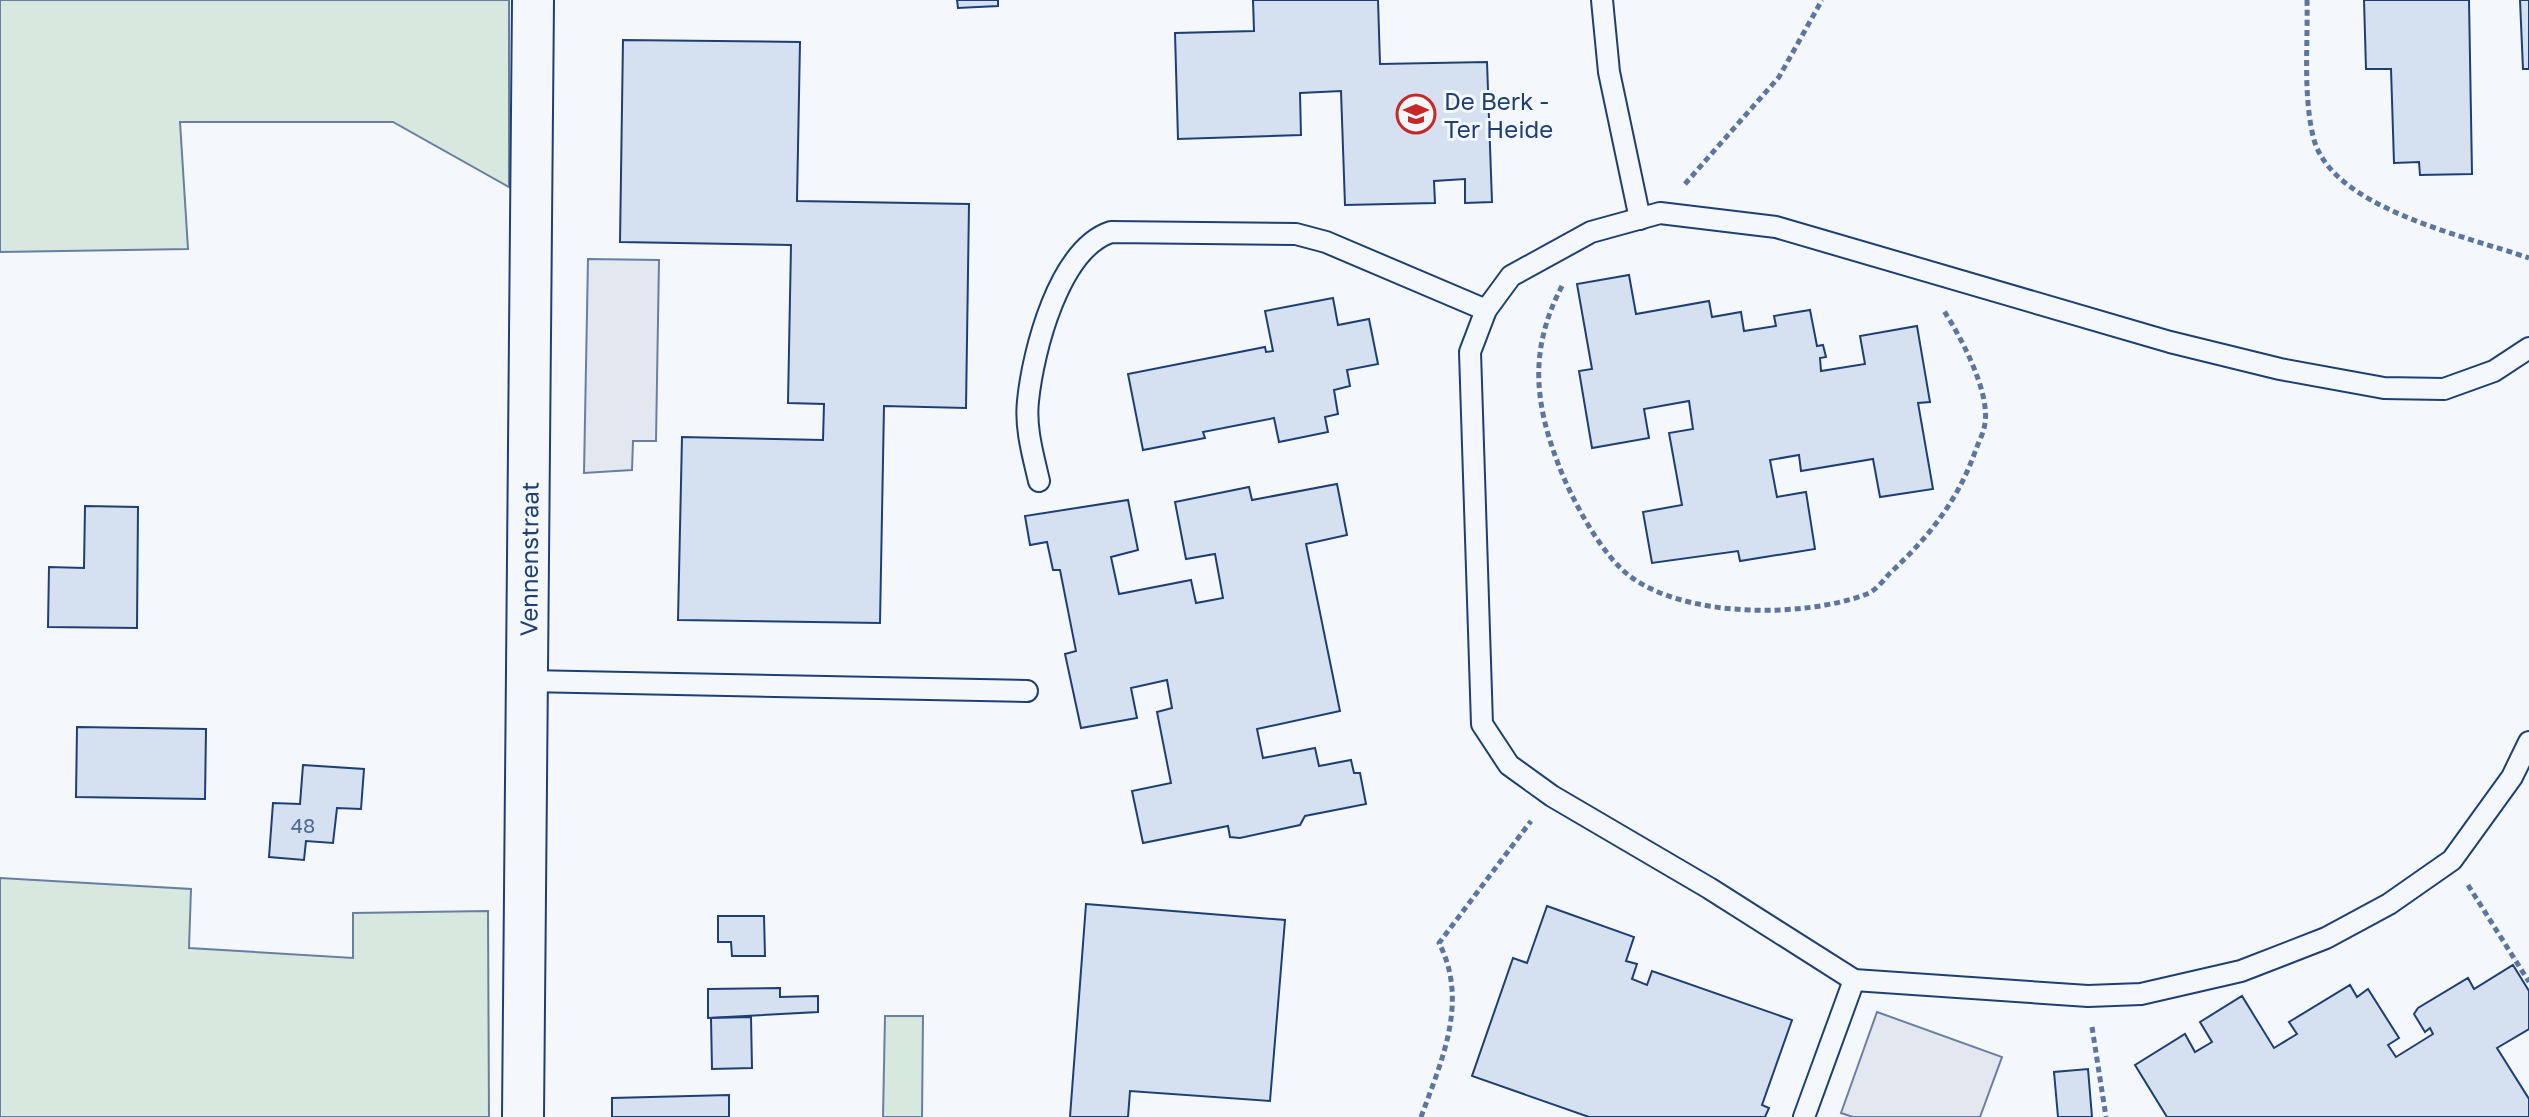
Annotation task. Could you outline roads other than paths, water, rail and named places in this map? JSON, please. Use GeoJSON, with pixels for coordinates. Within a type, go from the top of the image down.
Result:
{"type":"FeatureCollection","features":[{"type":"Feature","properties":{"kind":"street","name":"Vennenstraat"},"geometry":{"type":"LineString","coordinates":[[523,1117],[533,0]]}},
{"type":"Feature","properties":{"kind":"lane"},"geometry":{"type":"LineString","coordinates":[[1602,0],[1609,72],[1650,216]]}},
{"type":"Feature","properties":{"kind":"lane"},"geometry":{"type":"LineString","coordinates":[[2529,348],[2494,371],[2444,389],[2384,388],[2280,369],[2170,342],[1776,227],[1650,216],[1591,232],[1511,276],[1486,310],[1470,352],[1482,724],[1509,765],[1552,796],[1709,888],[1854,980],[2088,996],[2141,994],[2241,971],[2326,938],[2389,904],[2452,860],[2512,777],[2529,742]]}},
{"type":"Feature","properties":{"kind":"lane"},"geometry":{"type":"LineString","coordinates":[[1039,481],[1028,429],[1028,401],[1043,335],[1071,264],[1097,237],[1111,232],[1296,234],[1326,242],[1486,310]]}},
{"type":"Feature","properties":{"kind":"lane"},"geometry":{"type":"LineString","coordinates":[[527,681],[1027,691]]}},
{"type":"Feature","properties":{"kind":"lane"},"geometry":{"type":"LineString","coordinates":[[1804,1117],[1854,980]]}},
{"type":"Feature","properties":{"kind":"place","name":"De Berk - Ter Heide"},"geometry":{"type":"Point","coordinates":[1416,114]}}]}
